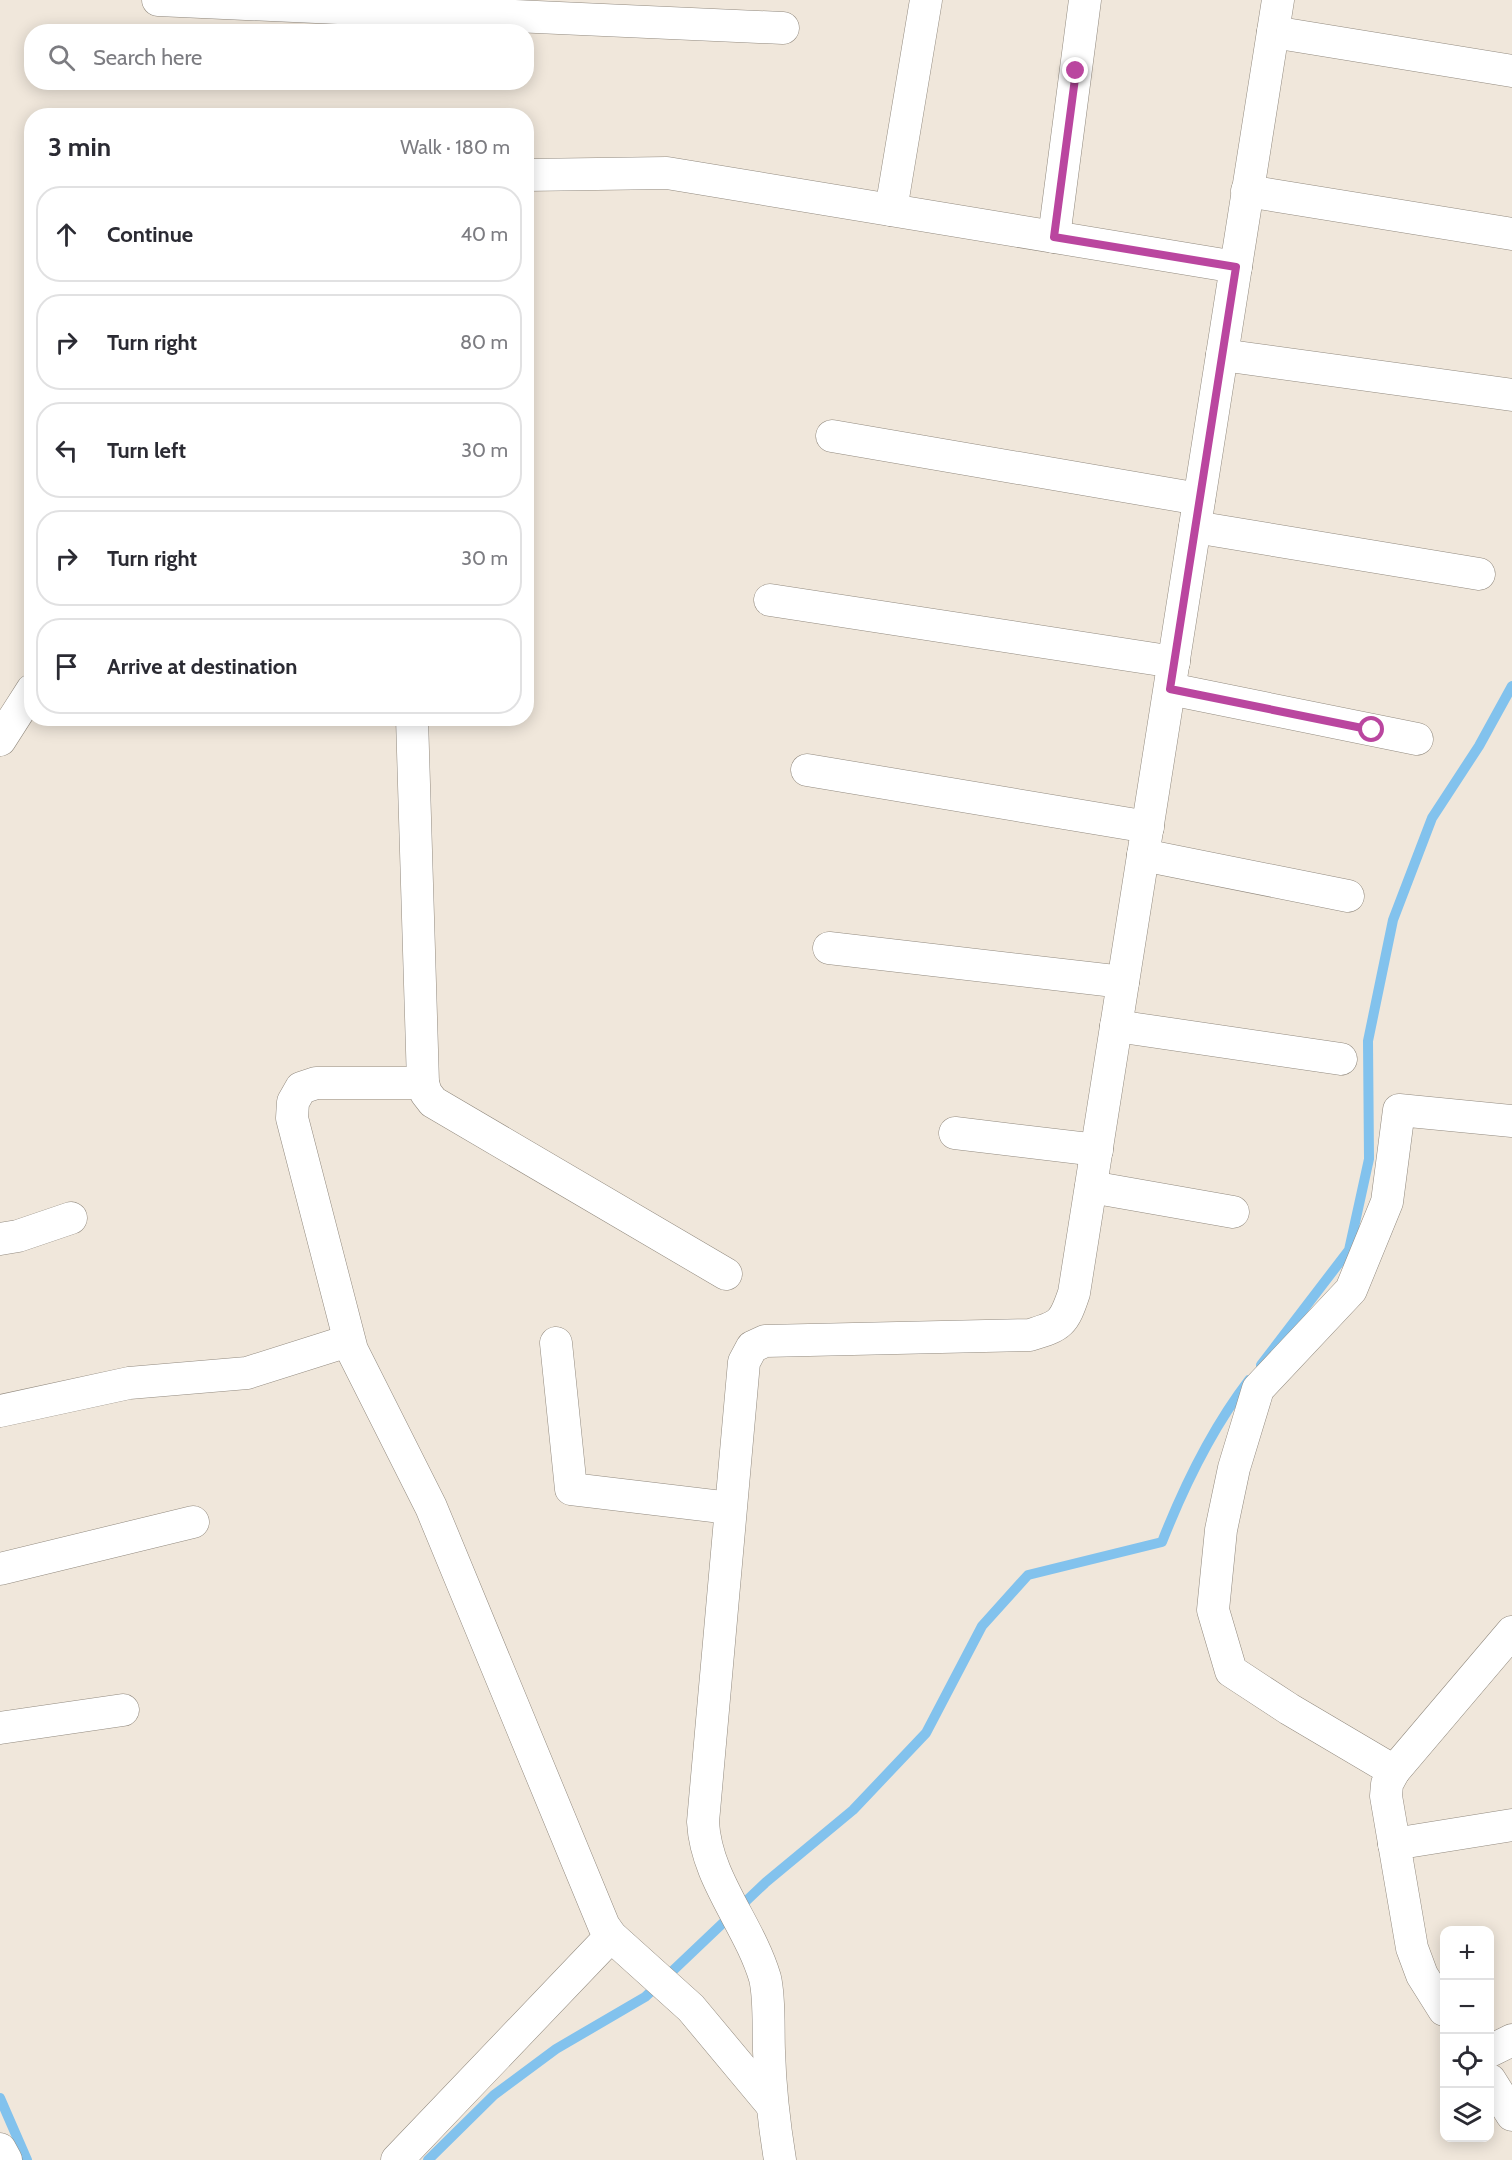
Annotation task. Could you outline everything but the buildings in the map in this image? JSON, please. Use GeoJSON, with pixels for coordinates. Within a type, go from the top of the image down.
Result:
{"type":"FeatureCollection","features":[{"type":"Feature","properties":{"kind":"street"},"geometry":{"type":"LineString","coordinates":[[158,0],[324,4],[783,28]]}},
{"type":"Feature","properties":{"kind":"street"},"geometry":{"type":"LineString","coordinates":[[891,210],[926,0]]}},
{"type":"Feature","properties":{"kind":"street"},"geometry":{"type":"LineString","coordinates":[[1054,237],[1085,0]]}},
{"type":"Feature","properties":{"kind":"street"},"geometry":{"type":"LineString","coordinates":[[780,2160],[771,2104],[765,1980],[755,1952],[711,1862],[703,1822],[744,1362],[752,1347],[765,1341],[1030,1335],[1052,1329],[1066,1316],[1074,1293],[1278,0]]}},
{"type":"Feature","properties":{"kind":"street"},"geometry":{"type":"LineString","coordinates":[[1273,32],[1512,71]]}},
{"type":"Feature","properties":{"kind":"street"},"geometry":{"type":"LineString","coordinates":[[534,175],[667,173],[1236,267]]}},
{"type":"Feature","properties":{"kind":"street"},"geometry":{"type":"LineString","coordinates":[[1247,191],[1512,234]]}},
{"type":"Feature","properties":{"kind":"street"},"geometry":{"type":"LineString","coordinates":[[1222,355],[1512,395]]}},
{"type":"Feature","properties":{"kind":"street"},"geometry":{"type":"LineString","coordinates":[[832,436],[1479,574]]}},
{"type":"Feature","properties":{"kind":"street"},"geometry":{"type":"LineString","coordinates":[[770,600],[1172,676],[1417,739]]}},
{"type":"Feature","properties":{"kind":"street"},"geometry":{"type":"LineString","coordinates":[[0,740],[24,702]]}},
{"type":"Feature","properties":{"kind":"street"},"geometry":{"type":"LineString","coordinates":[[412,726],[423,1083],[426,1093],[434,1102],[726,1274]]}},
{"type":"Feature","properties":{"kind":"street"},"geometry":{"type":"LineString","coordinates":[[807,770],[1145,841],[1348,896]]}},
{"type":"Feature","properties":{"kind":"street"},"geometry":{"type":"LineString","coordinates":[[829,948],[1123,982]]}},
{"type":"Feature","properties":{"kind":"street"},"geometry":{"type":"LineString","coordinates":[[1116,1026],[1341,1059]]}},
{"type":"Feature","properties":{"kind":"street"},"geometry":{"type":"LineString","coordinates":[[423,1083],[316,1083],[301,1088],[293,1102],[292,1119],[348,1341],[431,1507],[611,1936],[691,2008],[771,2104]]}},
{"type":"Feature","properties":{"kind":"street"},"geometry":{"type":"LineString","coordinates":[[1394,1772],[1231,1671],[1213,1610],[1221,1530],[1234,1468],[1258,1389],[1351,1290],[1387,1202],[1399,1110],[1512,1121]]}},
{"type":"Feature","properties":{"kind":"street"},"geometry":{"type":"LineString","coordinates":[[955,1133],[1097,1150]]}},
{"type":"Feature","properties":{"kind":"street"},"geometry":{"type":"LineString","coordinates":[[1091,1187],[1233,1212]]}},
{"type":"Feature","properties":{"kind":"street"},"geometry":{"type":"LineString","coordinates":[[0,1239],[18,1236],[71,1218]]}},
{"type":"Feature","properties":{"kind":"street"},"geometry":{"type":"LineString","coordinates":[[0,1411],[129,1383],[247,1373],[348,1341]]}},
{"type":"Feature","properties":{"kind":"street"},"geometry":{"type":"LineString","coordinates":[[556,1343],[571,1489],[730,1508]]}},
{"type":"Feature","properties":{"kind":"street"},"geometry":{"type":"LineString","coordinates":[[0,1569],[193,1522]]}},
{"type":"Feature","properties":{"kind":"street"},"geometry":{"type":"LineString","coordinates":[[1440,2004],[1416,1962],[1386,1796],[1387,1784],[1394,1772],[1512,1632]]}},
{"type":"Feature","properties":{"kind":"street"},"geometry":{"type":"LineString","coordinates":[[0,1728],[123,1710]]}},
{"type":"Feature","properties":{"kind":"street"},"geometry":{"type":"LineString","coordinates":[[1394,1844],[1512,1825]]}},
{"type":"Feature","properties":{"kind":"street"},"geometry":{"type":"LineString","coordinates":[[397,2160],[611,1936]]}},
{"type":"Feature","properties":{"kind":"street"},"geometry":{"type":"LineString","coordinates":[[1494,2049],[1512,2040]]}},
{"type":"Feature","properties":{"kind":"street"},"geometry":{"type":"LineString","coordinates":[[1494,2086],[1512,2115]]}},
{"type":"Feature","properties":{"kind":"street"},"geometry":{"type":"LineString","coordinates":[[0,2149],[6,2160]]}},
{"type":"Feature","properties":{"kind":"waterway"},"geometry":{"type":"LineString","coordinates":[[1261,1365],[1349,1250],[1369,1159],[1368,1041],[1393,920],[1432,818],[1479,746],[1512,686]]}},
{"type":"Feature","properties":{"kind":"waterway"},"geometry":{"type":"LineString","coordinates":[[428,2160],[494,2095],[556,2049],[645,1997],[765,1883],[853,1810],[926,1733],[982,1626],[1028,1575],[1162,1542],[1200,1458],[1223,1417],[1249,1380]]}},
{"type":"Feature","properties":{"kind":"waterway"},"geometry":{"type":"LineString","coordinates":[[0,2098],[27,2160]]}},
{"type":"Feature","properties":{"kind":"route"},"geometry":{"type":"LineString","coordinates":[[1076,71],[1054,237],[1236,267],[1170,689],[1372,730]]}}]}
